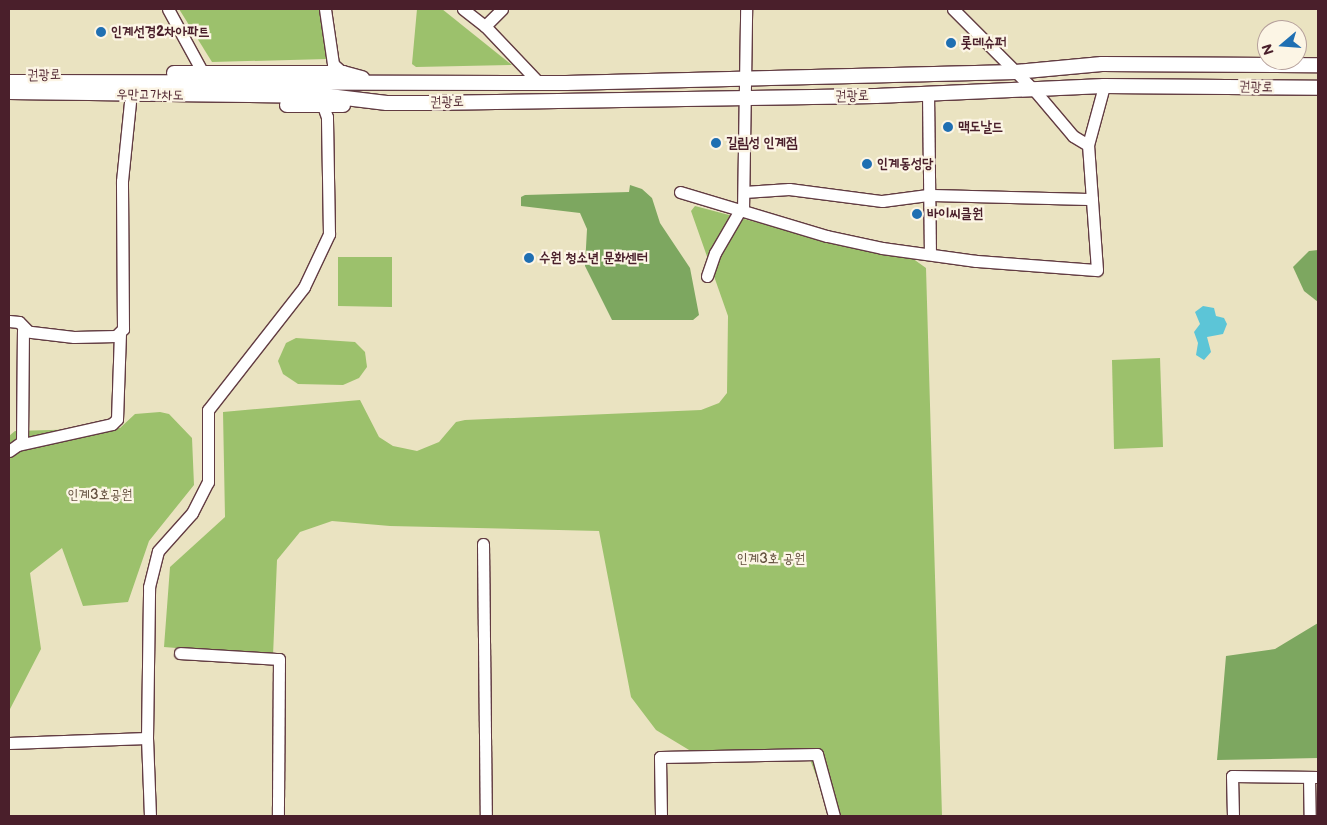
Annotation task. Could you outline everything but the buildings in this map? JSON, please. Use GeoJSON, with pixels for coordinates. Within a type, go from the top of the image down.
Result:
{"type":"FeatureCollection","features":[{"type":"Feature","properties":{"kind":"street"},"geometry":{"type":"LineString","coordinates":[[168,9],[203,73]]}},
{"type":"Feature","properties":{"kind":"street"},"geometry":{"type":"LineString","coordinates":[[324,9],[333,64],[343,73]]}},
{"type":"Feature","properties":{"kind":"street"},"geometry":{"type":"LineString","coordinates":[[464,9],[485,26],[539,83]]}},
{"type":"Feature","properties":{"kind":"street"},"geometry":{"type":"LineString","coordinates":[[485,26],[502,9]]}},
{"type":"Feature","properties":{"kind":"street"},"geometry":{"type":"LineString","coordinates":[[707,276],[715,253],[742,211],[747,97],[746,9]]}},
{"type":"Feature","properties":{"kind":"street"},"geometry":{"type":"LineString","coordinates":[[953,9],[1035,91],[1062,124],[1088,145]]}},
{"type":"Feature","properties":{"kind":"street","name":"권광로"},"geometry":{"type":"LineString","coordinates":[[290,90],[377,82],[539,83],[1016,72],[1102,64],[1318,65]]}},
{"type":"Feature","properties":{"kind":"street","name":"권광로"},"geometry":{"type":"LineString","coordinates":[[9,76],[343,73],[377,82]]}},
{"type":"Feature","properties":{"kind":"street","name":"우만고가차도"},"geometry":{"type":"LineString","coordinates":[[9,82],[290,90]]}},
{"type":"Feature","properties":{"kind":"street"},"geometry":{"type":"LineString","coordinates":[[680,192],[827,236],[882,248],[930,252],[976,261],[1097,270],[1088,145],[1104,86]]}},
{"type":"Feature","properties":{"kind":"street","name":"권광로"},"geometry":{"type":"LineString","coordinates":[[9,99],[323,106],[385,102],[1035,91],[1104,86],[1318,88]]}},
{"type":"Feature","properties":{"kind":"street","name":"권광로"},"geometry":{"type":"LineString","coordinates":[[290,90],[385,102]]}},
{"type":"Feature","properties":{"kind":"street","name":"우만고가차도"},"geometry":{"type":"LineString","coordinates":[[9,92],[290,90]]}},
{"type":"Feature","properties":{"kind":"street"},"geometry":{"type":"LineString","coordinates":[[928,93],[930,252]]}},
{"type":"Feature","properties":{"kind":"street"},"geometry":{"type":"LineString","coordinates":[[13,448],[112,424],[117,419],[120,334],[124,329],[122,180],[130,102]]}},
{"type":"Feature","properties":{"kind":"street"},"geometry":{"type":"LineString","coordinates":[[150,816],[147,738],[150,587],[158,551],[192,513],[208,482],[208,410],[304,287],[329,234],[327,117],[323,106]]}},
{"type":"Feature","properties":{"kind":"street"},"geometry":{"type":"LineString","coordinates":[[744,192],[789,189],[882,201],[928,195],[1092,199]]}},
{"type":"Feature","properties":{"kind":"street"},"geometry":{"type":"LineString","coordinates":[[9,321],[19,322],[27,330],[74,337],[120,334]]}},
{"type":"Feature","properties":{"kind":"street"},"geometry":{"type":"LineString","coordinates":[[13,448],[22,442],[22,334],[27,330]]}},
{"type":"Feature","properties":{"kind":"street"},"geometry":{"type":"LineString","coordinates":[[482,544],[486,816]]}},
{"type":"Feature","properties":{"kind":"street"},"geometry":{"type":"LineString","coordinates":[[180,653],[279,659],[278,816]]}},
{"type":"Feature","properties":{"kind":"street"},"geometry":{"type":"LineString","coordinates":[[9,743],[147,738]]}},
{"type":"Feature","properties":{"kind":"street"},"geometry":{"type":"LineString","coordinates":[[661,816],[660,757],[817,754],[834,816]]}},
{"type":"Feature","properties":{"kind":"street"},"geometry":{"type":"LineString","coordinates":[[1232,816],[1232,776],[1310,777],[1310,816]]}},
{"type":"Feature","properties":{"kind":"green space"},"geometry":{"type":"Polygon","coordinates":[[[179,9],[319,9],[327,59],[212,62],[179,9]]]}},
{"type":"Feature","properties":{"kind":"green space"},"geometry":{"type":"Polygon","coordinates":[[[417,9],[442,9],[512,65],[416,67],[412,64],[417,9]]]}},
{"type":"Feature","properties":{"kind":"green space"},"geometry":{"type":"Polygon","coordinates":[[[630,185],[642,189],[652,198],[660,223],[690,268],[699,315],[693,320],[612,320],[585,266],[587,229],[580,213],[521,206],[521,197],[525,195],[629,192],[630,185]]]}},
{"type":"Feature","properties":{"kind":"green space","name":"인계3호 공원"},"geometry":{"type":"Polygon","coordinates":[[[695,206],[862,250],[912,258],[926,268],[942,816],[831,816],[808,754],[704,759],[656,730],[631,697],[599,531],[390,526],[332,521],[300,532],[277,560],[273,656],[164,647],[170,567],[225,517],[223,412],[360,400],[379,437],[393,446],[417,451],[439,442],[456,422],[465,420],[701,410],[719,403],[727,393],[728,316],[691,211],[695,206]]]}},
{"type":"Feature","properties":{"kind":"green space"},"geometry":{"type":"Polygon","coordinates":[[[1318,250],[1318,302],[1304,291],[1293,267],[1309,251],[1318,250]]]}},
{"type":"Feature","properties":{"kind":"green space"},"geometry":{"type":"Polygon","coordinates":[[[338,257],[392,257],[392,307],[338,306],[338,257]]]}},
{"type":"Feature","properties":{"kind":"green space"},"geometry":{"type":"Polygon","coordinates":[[[296,338],[355,342],[365,352],[367,367],[359,378],[343,385],[298,384],[283,374],[278,361],[286,343],[296,338]]]}},
{"type":"Feature","properties":{"kind":"green space"},"geometry":{"type":"Polygon","coordinates":[[[1160,358],[1163,447],[1114,449],[1112,360],[1160,358]]]}},
{"type":"Feature","properties":{"kind":"green space","name":"인계3호공원"},"geometry":{"type":"Polygon","coordinates":[[[160,412],[169,414],[192,438],[194,485],[149,541],[128,602],[83,606],[62,548],[30,573],[41,649],[9,711],[9,436],[15,431],[120,428],[135,414],[160,412]]]}},
{"type":"Feature","properties":{"kind":"green space"},"geometry":{"type":"Polygon","coordinates":[[[1318,623],[1318,758],[1217,760],[1226,656],[1275,649],[1318,623]]]}},
{"type":"Feature","properties":{"kind":"water"},"geometry":{"type":"Polygon","coordinates":[[[1203,306],[1214,308],[1216,316],[1224,318],[1227,324],[1223,334],[1207,337],[1211,352],[1204,360],[1196,355],[1198,343],[1194,332],[1200,324],[1195,312],[1203,306]]]}},
{"type":"Feature","properties":{"kind":"place","name":"인계선경2차아파트"},"geometry":{"type":"Point","coordinates":[101,32]}},
{"type":"Feature","properties":{"kind":"place","name":"롯데슈퍼"},"geometry":{"type":"Point","coordinates":[951,43]}},
{"type":"Feature","properties":{"kind":"place","name":"맥도날드"},"geometry":{"type":"Point","coordinates":[948,127]}},
{"type":"Feature","properties":{"kind":"place","name":"길림성 인계점"},"geometry":{"type":"Point","coordinates":[716,143]}},
{"type":"Feature","properties":{"kind":"place","name":"인계동성당"},"geometry":{"type":"Point","coordinates":[867,164]}},
{"type":"Feature","properties":{"kind":"place","name":"바이씨클원"},"geometry":{"type":"Point","coordinates":[917,214]}},
{"type":"Feature","properties":{"kind":"place","name":"수원 청소년 문화센터"},"geometry":{"type":"Point","coordinates":[529,258]}}]}
